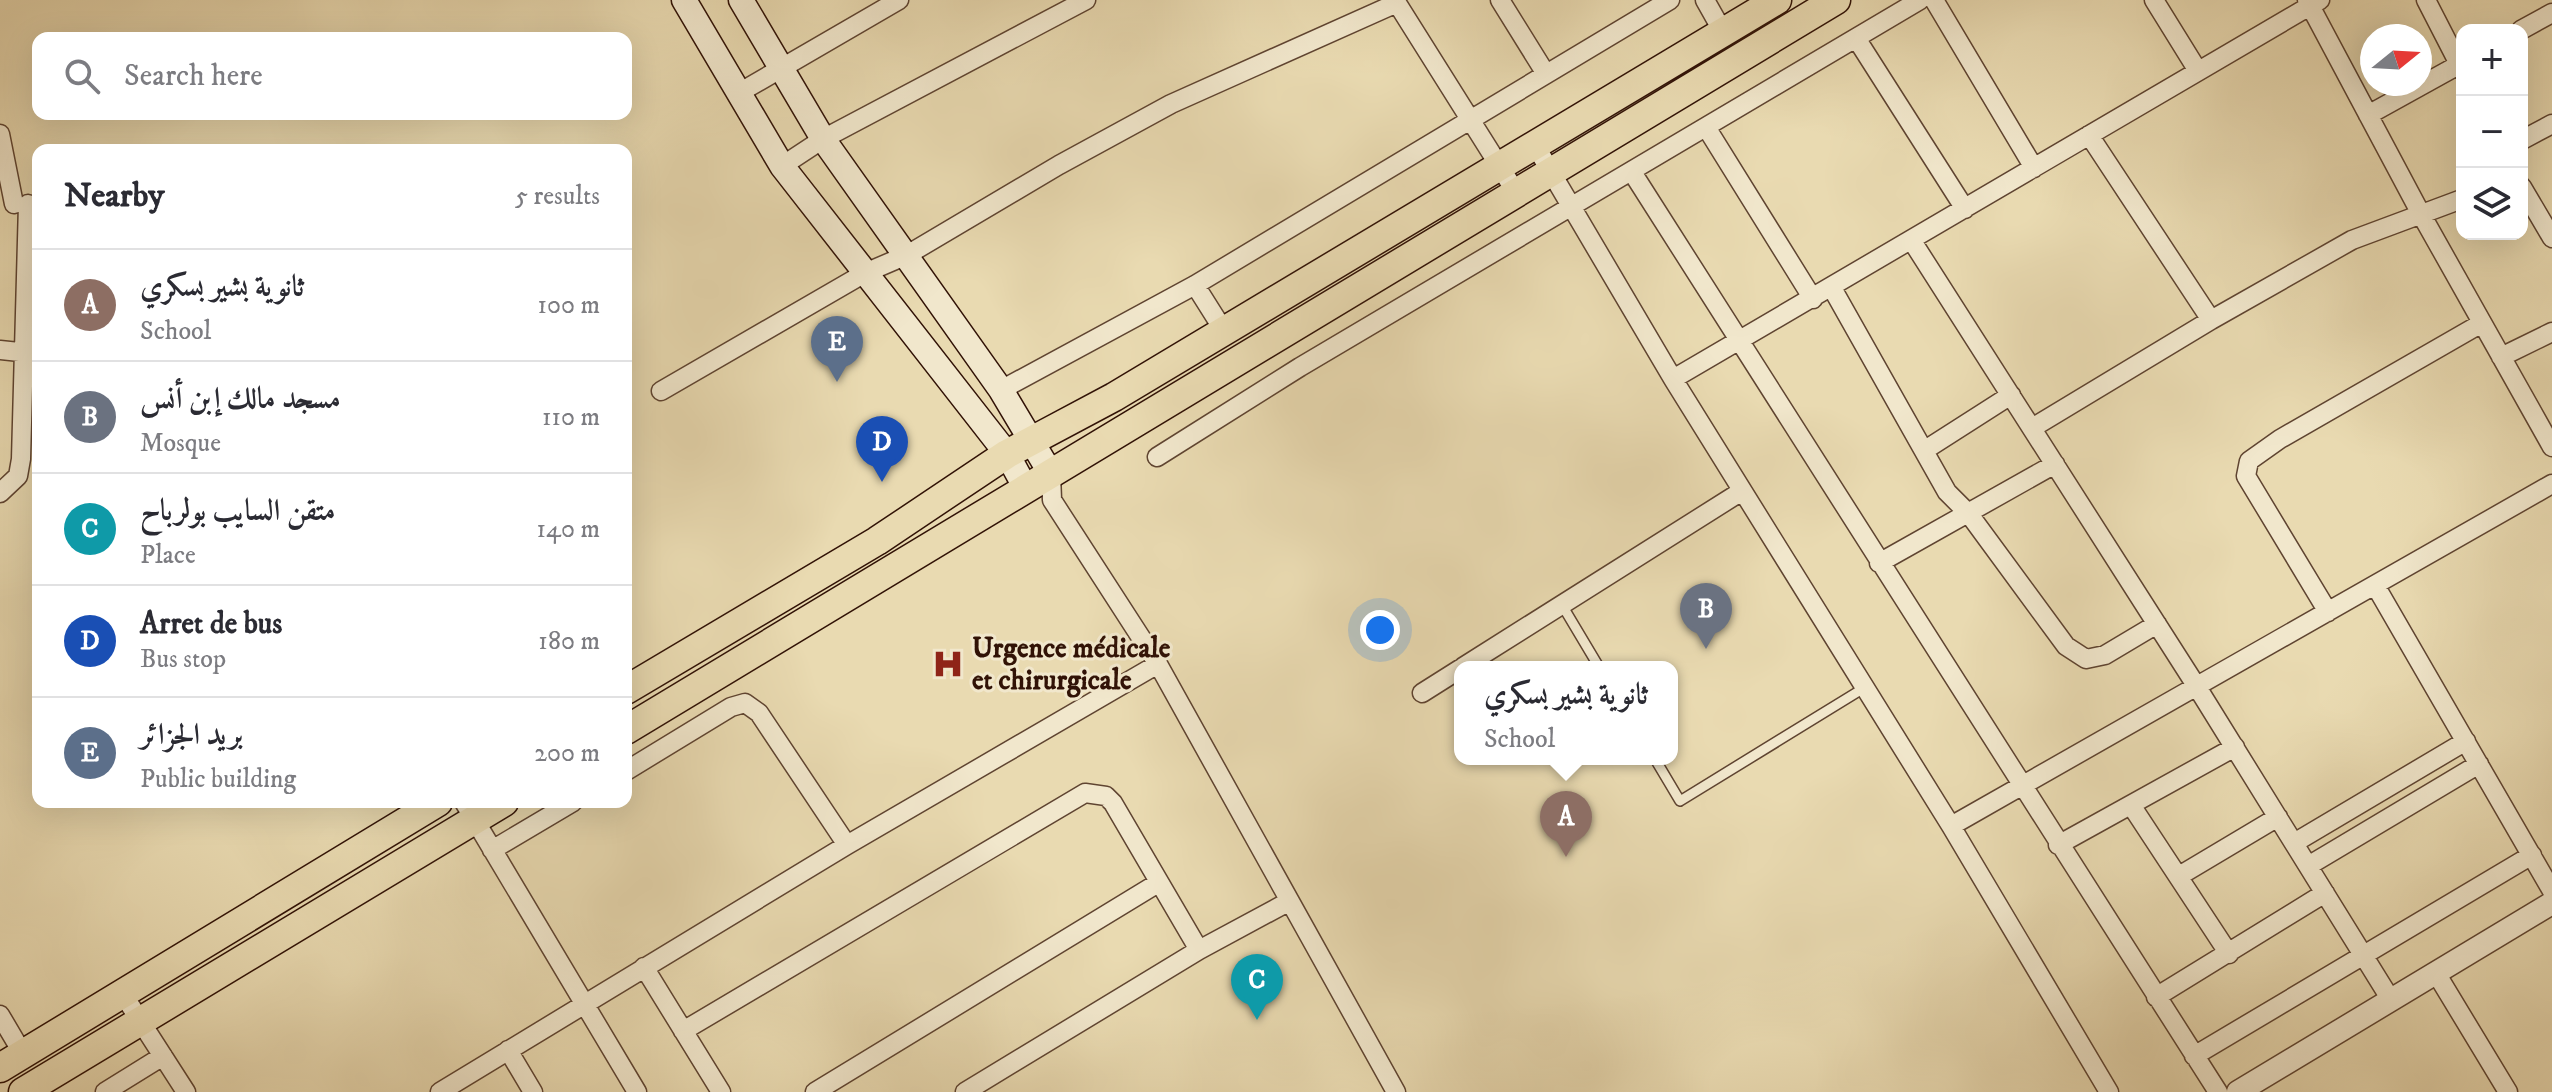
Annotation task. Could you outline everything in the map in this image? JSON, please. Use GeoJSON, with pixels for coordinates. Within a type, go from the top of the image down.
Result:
{"type":"FeatureCollection","features":[{"type":"Feature","properties":{"kind":"main road"},"geometry":{"type":"LineString","coordinates":[[684,0],[782,166],[1007,454],[1025,487]]}},
{"type":"Feature","properties":{"kind":"main road"},"geometry":{"type":"LineString","coordinates":[[741,0],[823,139],[1034,440],[1052,487]]}},
{"type":"Feature","properties":{"kind":"main road"},"geometry":{"type":"LineString","coordinates":[[632,686],[877,541],[1007,454],[1224,331],[1777,0]]}},
{"type":"Feature","properties":{"kind":"main road"},"geometry":{"type":"LineString","coordinates":[[632,726],[1025,487],[1052,487],[1281,337],[1836,0]]}},
{"type":"Feature","properties":{"kind":"main road"},"geometry":{"type":"LineString","coordinates":[[877,541],[895,568]]}},
{"type":"Feature","properties":{"kind":"main road"},"geometry":{"type":"LineString","coordinates":[[11,1061],[121,991],[428,808]]}},
{"type":"Feature","properties":{"kind":"main road"},"geometry":{"type":"LineString","coordinates":[[23,1092],[469,811]]}},
{"type":"Feature","properties":{"kind":"street"},"geometry":{"type":"LineString","coordinates":[[737,94],[899,0]]}},
{"type":"Feature","properties":{"kind":"street"},"geometry":{"type":"LineString","coordinates":[[782,166],[823,139],[1086,0]]}},
{"type":"Feature","properties":{"kind":"street"},"geometry":{"type":"LineString","coordinates":[[1500,0],[1546,74]]}},
{"type":"Feature","properties":{"kind":"street"},"geometry":{"type":"LineString","coordinates":[[1001,390],[1195,285],[1670,0]]}},
{"type":"Feature","properties":{"kind":"street"},"geometry":{"type":"LineString","coordinates":[[1705,0],[1723,32]]}},
{"type":"Feature","properties":{"kind":"street"},"geometry":{"type":"LineString","coordinates":[[1157,457],[1300,367],[1920,0]]}},
{"type":"Feature","properties":{"kind":"street"},"geometry":{"type":"LineString","coordinates":[[1934,0],[2034,168]]}},
{"type":"Feature","properties":{"kind":"street"},"geometry":{"type":"LineString","coordinates":[[2154,0],[2198,71]]}},
{"type":"Feature","properties":{"kind":"street"},"geometry":{"type":"LineString","coordinates":[[2426,0],[2456,57]]}},
{"type":"Feature","properties":{"kind":"street"},"geometry":{"type":"LineString","coordinates":[[661,391],[865,273],[907,255],[1059,165],[1171,104],[1396,2],[1517,194]]}},
{"type":"Feature","properties":{"kind":"street"},"geometry":{"type":"LineString","coordinates":[[1673,379],[1912,241],[2312,2],[2421,214],[2552,447]]}},
{"type":"Feature","properties":{"kind":"street"},"geometry":{"type":"LineString","coordinates":[[2528,26],[2552,13]]}},
{"type":"Feature","properties":{"kind":"street"},"geometry":{"type":"LineString","coordinates":[[1856,38],[1965,209]]}},
{"type":"Feature","properties":{"kind":"street"},"geometry":{"type":"LineString","coordinates":[[2368,115],[2456,69]]}},
{"type":"Feature","properties":{"kind":"street"},"geometry":{"type":"LineString","coordinates":[[2528,137],[2552,124]]}},
{"type":"Feature","properties":{"kind":"street"},"geometry":{"type":"LineString","coordinates":[[1706,127],[1813,299]]}},
{"type":"Feature","properties":{"kind":"street"},"geometry":{"type":"LineString","coordinates":[[0,134],[20,203],[30,353],[18,476],[0,493]]}},
{"type":"Feature","properties":{"kind":"street"},"geometry":{"type":"LineString","coordinates":[[2089,135],[2211,320]]}},
{"type":"Feature","properties":{"kind":"street"},"geometry":{"type":"LineString","coordinates":[[1535,145],[1673,379],[1951,826],[2109,1092]]}},
{"type":"Feature","properties":{"kind":"street"},"geometry":{"type":"LineString","coordinates":[[1632,172],[2021,788],[2218,1092]]}},
{"type":"Feature","properties":{"kind":"street"},"geometry":{"type":"LineString","coordinates":[[2528,196],[2550,230]]}},
{"type":"Feature","properties":{"kind":"street"},"geometry":{"type":"LineString","coordinates":[[2032,428],[2211,320],[2352,240],[2456,201]]}},
{"type":"Feature","properties":{"kind":"street"},"geometry":{"type":"LineString","coordinates":[[1912,241],[2235,747],[2391,1000]]}},
{"type":"Feature","properties":{"kind":"street"},"geometry":{"type":"LineString","coordinates":[[1195,285],[1224,331]]}},
{"type":"Feature","properties":{"kind":"street"},"geometry":{"type":"LineString","coordinates":[[1832,288],[1954,503],[1969,514],[2066,646],[2086,659],[2105,655],[2157,624]]}},
{"type":"Feature","properties":{"kind":"street"},"geometry":{"type":"LineString","coordinates":[[2328,612],[2246,476],[2249,461],[2280,439],[2482,323]]}},
{"type":"Feature","properties":{"kind":"street"},"geometry":{"type":"LineString","coordinates":[[2501,357],[2552,332]]}},
{"type":"Feature","properties":{"kind":"street"},"geometry":{"type":"LineString","coordinates":[[1281,337],[1300,367]]}},
{"type":"Feature","properties":{"kind":"street"},"geometry":{"type":"LineString","coordinates":[[0,350],[30,353]]}},
{"type":"Feature","properties":{"kind":"street"},"geometry":{"type":"LineString","coordinates":[[1925,450],[2011,395]]}},
{"type":"Feature","properties":{"kind":"street"},"geometry":{"type":"LineString","coordinates":[[1879,563],[2055,464]]}},
{"type":"Feature","properties":{"kind":"street"},"geometry":{"type":"LineString","coordinates":[[1951,826],[2552,484]]}},
{"type":"Feature","properties":{"kind":"street"},"geometry":{"type":"LineString","coordinates":[[1052,487],[1158,664],[1396,1092]]}},
{"type":"Feature","properties":{"kind":"street"},"geometry":{"type":"LineString","coordinates":[[1473,661],[1742,491]]}},
{"type":"Feature","properties":{"kind":"street"},"geometry":{"type":"LineString","coordinates":[[2375,585],[2552,891]]}},
{"type":"Feature","properties":{"kind":"street"},"geometry":{"type":"LineString","coordinates":[[440,1092],[847,845],[1158,664]]}},
{"type":"Feature","properties":{"kind":"street"},"geometry":{"type":"LineString","coordinates":[[1422,693],[1454,673]]}},
{"type":"Feature","properties":{"kind":"street"},"geometry":{"type":"LineString","coordinates":[[632,767],[731,707],[745,703],[759,713],[847,845]]}},
{"type":"Feature","properties":{"kind":"street"},"geometry":{"type":"LineString","coordinates":[[2294,843],[2466,741]]}},
{"type":"Feature","properties":{"kind":"street"},"geometry":{"type":"LineString","coordinates":[[2058,845],[2235,747]]}},
{"type":"Feature","properties":{"kind":"street"},"geometry":{"type":"LineString","coordinates":[[2308,866],[2479,764]]}},
{"type":"Feature","properties":{"kind":"street"},"geometry":{"type":"LineString","coordinates":[[683,1031],[1085,793],[1106,796],[1113,803],[1199,950]]}},
{"type":"Feature","properties":{"kind":"street"},"geometry":{"type":"LineString","coordinates":[[2131,805],[2229,954]]}},
{"type":"Feature","properties":{"kind":"street"},"geometry":{"type":"LineString","coordinates":[[492,850],[563,808]]}},
{"type":"Feature","properties":{"kind":"street"},"geometry":{"type":"LineString","coordinates":[[469,811],[637,1092]]}},
{"type":"Feature","properties":{"kind":"street"},"geometry":{"type":"LineString","coordinates":[[2179,876],[2278,817]]}},
{"type":"Feature","properties":{"kind":"street"},"geometry":{"type":"LineString","coordinates":[[2194,1056],[2362,953],[2532,855]]}},
{"type":"Feature","properties":{"kind":"street"},"geometry":{"type":"LineString","coordinates":[[815,1092],[1158,883]]}},
{"type":"Feature","properties":{"kind":"street"},"geometry":{"type":"LineString","coordinates":[[2156,997],[2325,893]]}},
{"type":"Feature","properties":{"kind":"street"},"geometry":{"type":"LineString","coordinates":[[965,1092],[1199,950],[1288,902]]}},
{"type":"Feature","properties":{"kind":"street"},"geometry":{"type":"LineString","coordinates":[[2238,1092],[2552,903]]}},
{"type":"Feature","properties":{"kind":"street"},"geometry":{"type":"LineString","coordinates":[[644,967],[721,1092]]}},
{"type":"Feature","properties":{"kind":"street"},"geometry":{"type":"LineString","coordinates":[[2436,973],[2508,1092]]}},
{"type":"Feature","properties":{"kind":"street"},"geometry":{"type":"LineString","coordinates":[[121,991],[186,1092]]}},
{"type":"Feature","properties":{"kind":"street"},"geometry":{"type":"LineString","coordinates":[[0,1015],[11,1061]]}},
{"type":"Feature","properties":{"kind":"street"},"geometry":{"type":"LineString","coordinates":[[508,1050],[533,1092]]}},
{"type":"Feature","properties":{"kind":"street"},"geometry":{"type":"LineString","coordinates":[[105,1092],[163,1056]]}},
{"type":"Feature","properties":{"kind":"lane"},"geometry":{"type":"LineString","coordinates":[[1562,605],[1595,661]]}},
{"type":"Feature","properties":{"kind":"lane"},"geometry":{"type":"LineString","coordinates":[[1659,765],[1680,801],[1864,688]]}},
{"type":"Feature","properties":{"kind":"place","name":"بريد الجزائر"},"geometry":{"type":"Point","coordinates":[837,382]}},
{"type":"Feature","properties":{"kind":"place","name":"Arret de bus"},"geometry":{"type":"Point","coordinates":[882,482]}},
{"type":"Feature","properties":{"kind":"place","name":"مسجد مالك إبن أنس"},"geometry":{"type":"Point","coordinates":[1706,649]}},
{"type":"Feature","properties":{"kind":"place","name":"Urgence médicale et chirurgicale"},"geometry":{"type":"Point","coordinates":[948,664]}},
{"type":"Feature","properties":{"kind":"place","name":"ثانوية بشير بسكري"},"geometry":{"type":"Point","coordinates":[1566,857]}},
{"type":"Feature","properties":{"kind":"place","name":"متقن السايب بولرباح"},"geometry":{"type":"Point","coordinates":[1257,1020]}}]}
